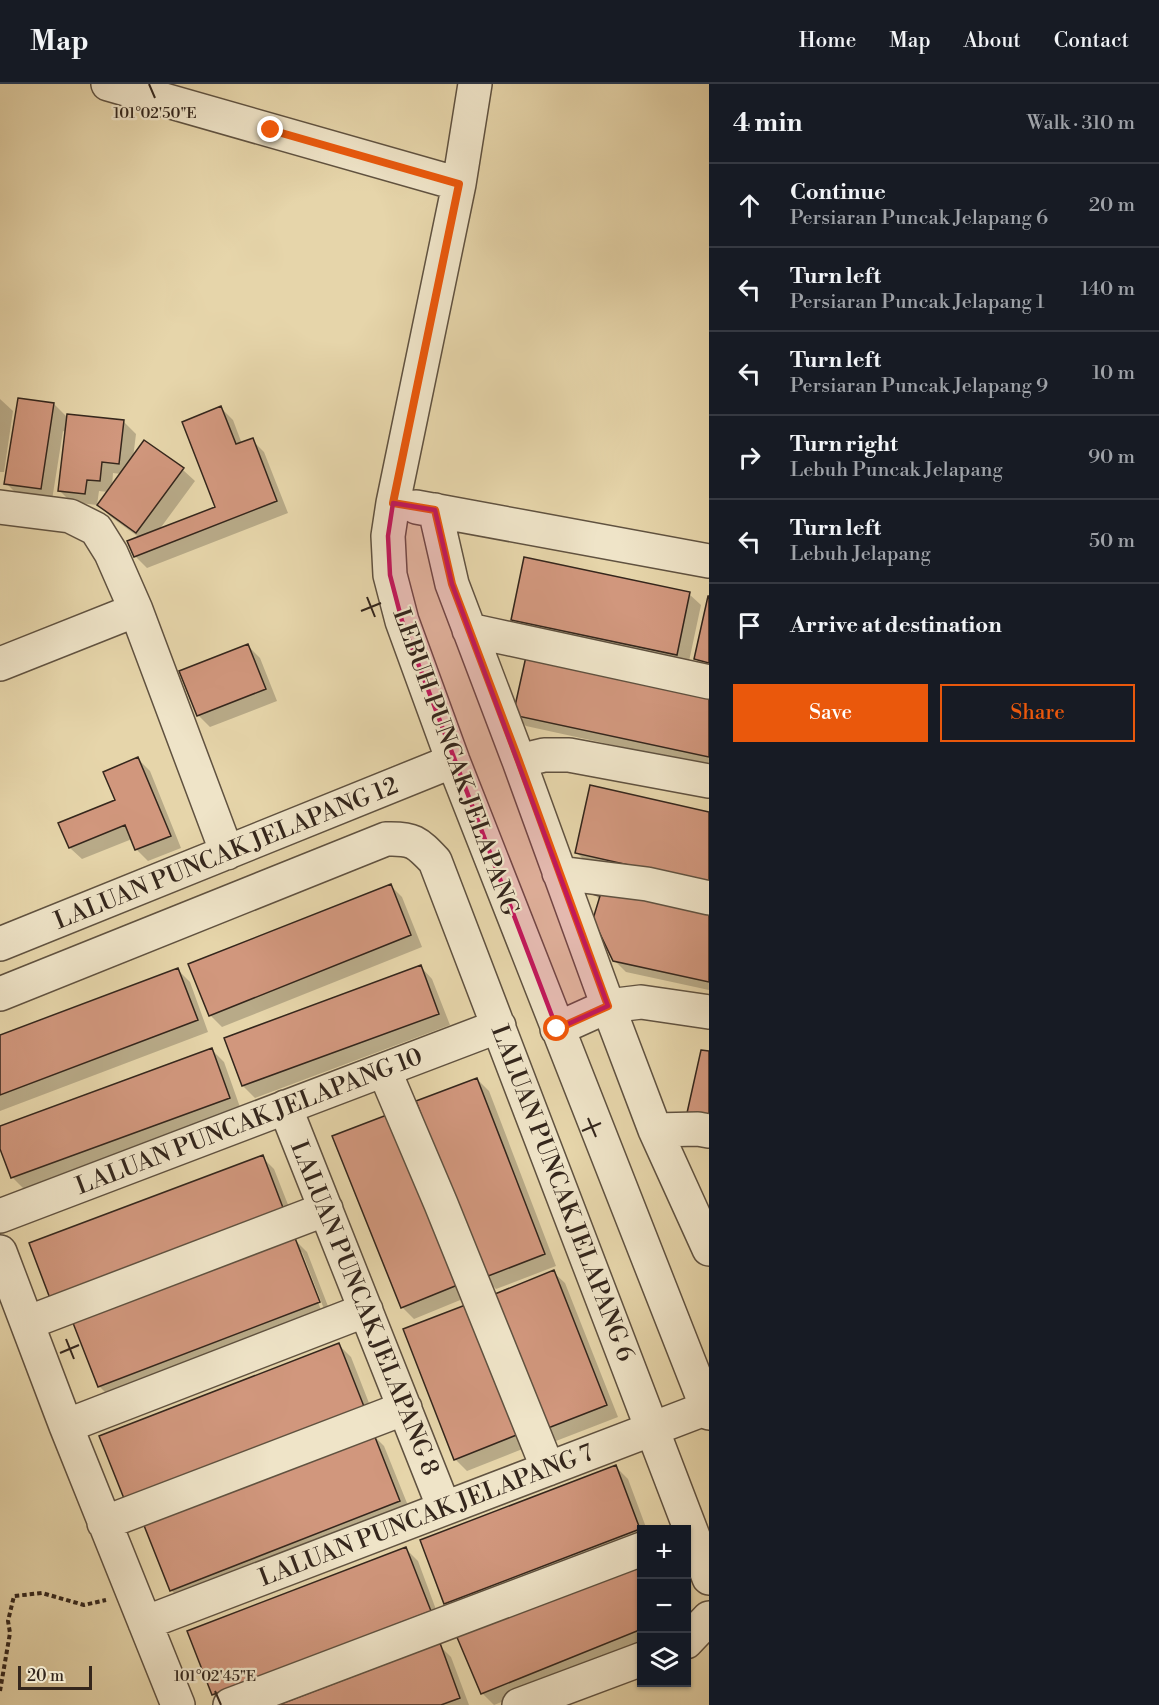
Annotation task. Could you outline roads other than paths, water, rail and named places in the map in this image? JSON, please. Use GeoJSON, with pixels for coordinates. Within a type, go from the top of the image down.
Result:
{"type":"FeatureCollection","features":[{"type":"Feature","properties":{"kind":"street"},"geometry":{"type":"LineString","coordinates":[[108,84],[459,184]]}},
{"type":"Feature","properties":{"kind":"street","name":"LEBUH PUNCAK JELAPANG"},"geometry":{"type":"LineString","coordinates":[[475,84],[459,184],[393,503],[388,536],[390,576],[402,621],[453,761],[708,1410]]}},
{"type":"Feature","properties":{"kind":"street"},"geometry":{"type":"LineString","coordinates":[[393,503],[709,561]]}},
{"type":"Feature","properties":{"kind":"street"},"geometry":{"type":"LineString","coordinates":[[0,507],[70,516],[96,529],[111,553],[136,610],[227,854]]}},
{"type":"Feature","properties":{"kind":"street"},"geometry":{"type":"LineString","coordinates":[[435,510],[452,584],[608,1006],[655,1130],[709,1249]]}},
{"type":"Feature","properties":{"kind":"street"},"geometry":{"type":"LineString","coordinates":[[0,664],[136,610]]}},
{"type":"Feature","properties":{"kind":"street"},"geometry":{"type":"LineString","coordinates":[[469,630],[709,682]]}},
{"type":"Feature","properties":{"kind":"street"},"geometry":{"type":"LineString","coordinates":[[519,761],[544,755],[569,755],[709,781]]}},
{"type":"Feature","properties":{"kind":"street","name":"LALUAN PUNCAK JELAPANG 12"},"geometry":{"type":"LineString","coordinates":[[0,944],[453,761]]}},
{"type":"Feature","properties":{"kind":"street","name":"LALUAN PUNCAK JELAPANG 12"},"geometry":{"type":"LineString","coordinates":[[0,994],[387,839]]}},
{"type":"Feature","properties":{"kind":"street","name":"LALUAN PUNCAK JELAPANG 6"},"geometry":{"type":"LineString","coordinates":[[387,839],[406,839],[421,846],[435,861],[653,1428],[687,1525]]}},
{"type":"Feature","properties":{"kind":"street"},"geometry":{"type":"LineString","coordinates":[[559,873],[647,884],[709,898]]}},
{"type":"Feature","properties":{"kind":"street"},"geometry":{"type":"LineString","coordinates":[[557,1029],[608,1006],[641,1002],[709,1012]]}},
{"type":"Feature","properties":{"kind":"street","name":"LALUAN PUNCAK JELAPANG 10"},"geometry":{"type":"LineString","coordinates":[[0,1216],[499,1026]]}},
{"type":"Feature","properties":{"kind":"street"},"geometry":{"type":"LineString","coordinates":[[384,1070],[446,1215],[548,1469]]}},
{"type":"Feature","properties":{"kind":"street","name":"LALUAN PUNCAK JELAPANG 8"},"geometry":{"type":"LineString","coordinates":[[285,1107],[444,1508]]}},
{"type":"Feature","properties":{"kind":"street"},"geometry":{"type":"LineString","coordinates":[[655,1130],[709,1131]]}},
{"type":"Feature","properties":{"kind":"street"},"geometry":{"type":"LineString","coordinates":[[27,1323],[326,1209]]}},
{"type":"Feature","properties":{"kind":"street"},"geometry":{"type":"LineString","coordinates":[[0,1252],[104,1523],[178,1705]]}},
{"type":"Feature","properties":{"kind":"street"},"geometry":{"type":"LineString","coordinates":[[66,1426],[366,1310]]}},
{"type":"Feature","properties":{"kind":"street"},"geometry":{"type":"LineString","coordinates":[[104,1523],[405,1408]]}},
{"type":"Feature","properties":{"kind":"street","name":"LALUAN PUNCAK JELAPANG 7"},"geometry":{"type":"LineString","coordinates":[[145,1623],[653,1428],[708,1410]]}},
{"type":"Feature","properties":{"kind":"street","name":"LALUAN PUNCAK JELAPANG 6"},"geometry":{"type":"LineString","coordinates":[[691,1536],[709,1578]]}},
{"type":"Feature","properties":{"kind":"street"},"geometry":{"type":"LineString","coordinates":[[230,1705],[637,1551]]}},
{"type":"Feature","properties":{"kind":"street"},"geometry":{"type":"LineString","coordinates":[[691,1638],[709,1618]]}},
{"type":"Feature","properties":{"kind":"street"},"geometry":{"type":"LineString","coordinates":[[519,1705],[637,1661]]}}]}
